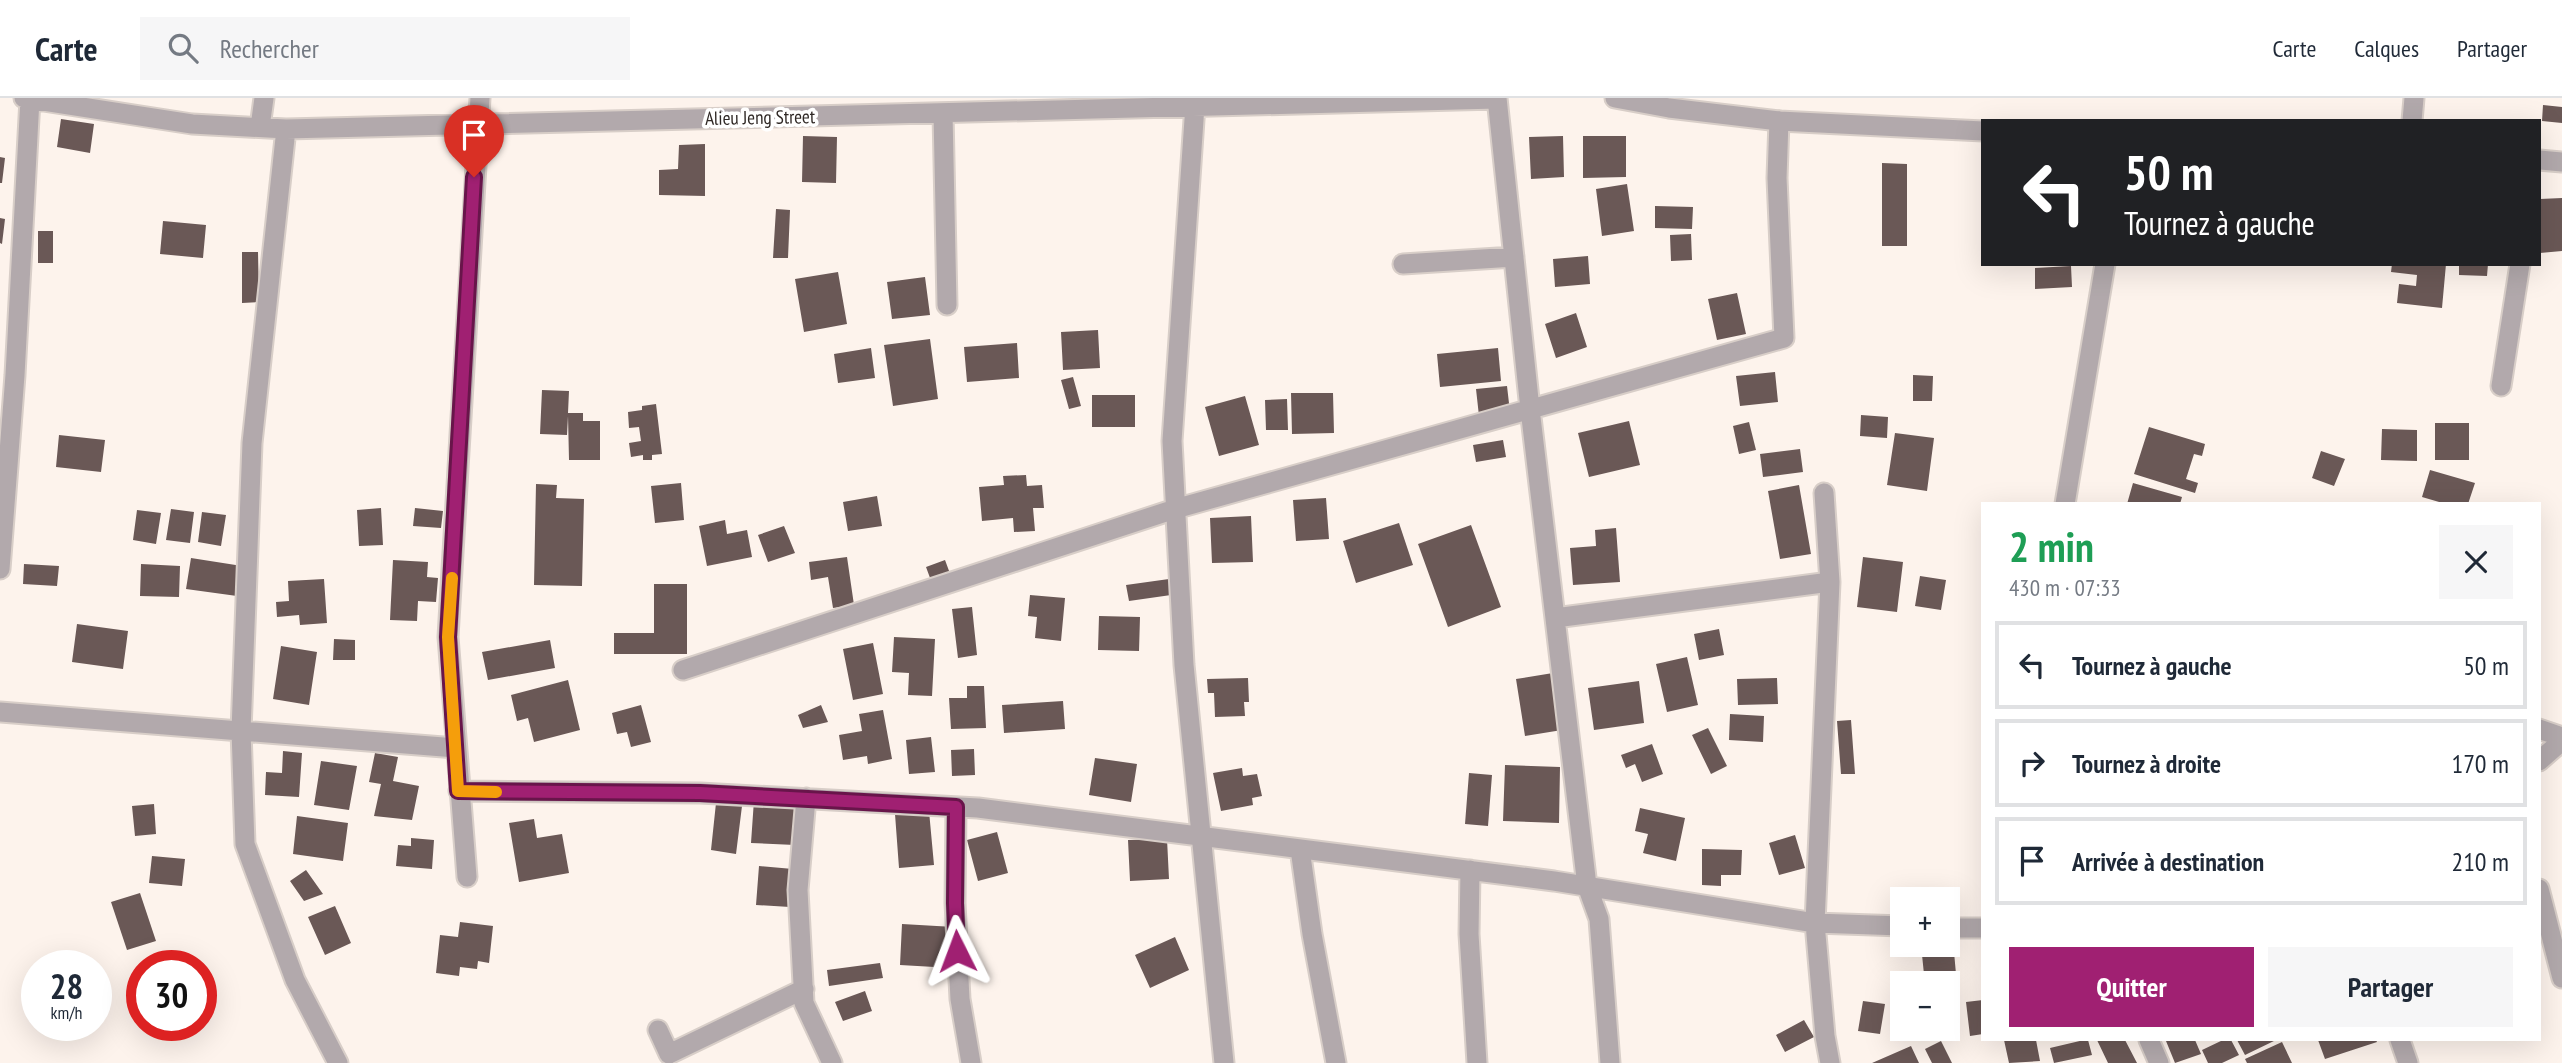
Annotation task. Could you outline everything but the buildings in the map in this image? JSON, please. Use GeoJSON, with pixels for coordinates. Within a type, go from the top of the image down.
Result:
{"type":"FeatureCollection","features":[{"type":"Feature","properties":{"kind":"street","name":"Alieu Jeng Street"},"geometry":{"type":"LineString","coordinates":[[24,98],[95,103],[192,124],[286,129],[1497,98]]}},
{"type":"Feature","properties":{"kind":"street"},"geometry":{"type":"LineString","coordinates":[[260,128],[264,98]]}},
{"type":"Feature","properties":{"kind":"street"},"geometry":{"type":"LineString","coordinates":[[467,877],[458,791],[448,637],[480,98]]}},
{"type":"Feature","properties":{"kind":"street"},"geometry":{"type":"LineString","coordinates":[[1497,98],[1530,409],[1587,886],[1599,919],[1610,1063]]}},
{"type":"Feature","properties":{"kind":"street"},"geometry":{"type":"LineString","coordinates":[[1615,98],[1669,108],[1779,121],[1981,131]]}},
{"type":"Feature","properties":{"kind":"street"},"geometry":{"type":"LineString","coordinates":[[2412,119],[2414,98]]}},
{"type":"Feature","properties":{"kind":"street"},"geometry":{"type":"LineString","coordinates":[[0,569],[15,375],[30,99]]}},
{"type":"Feature","properties":{"kind":"street"},"geometry":{"type":"LineString","coordinates":[[1195,106],[1172,441],[1184,665],[1224,1063]]}},
{"type":"Feature","properties":{"kind":"street"},"geometry":{"type":"LineString","coordinates":[[943,113],[947,305]]}},
{"type":"Feature","properties":{"kind":"street"},"geometry":{"type":"LineString","coordinates":[[683,670],[1175,509],[1312,468],[1784,338],[1777,178],[1779,121]]}},
{"type":"Feature","properties":{"kind":"street"},"geometry":{"type":"LineString","coordinates":[[286,129],[252,443],[241,731],[245,844],[295,980],[338,1063]]}},
{"type":"Feature","properties":{"kind":"street"},"geometry":{"type":"LineString","coordinates":[[2541,159],[2562,162]]}},
{"type":"Feature","properties":{"kind":"street"},"geometry":{"type":"LineString","coordinates":[[1403,264],[1514,257]]}},
{"type":"Feature","properties":{"kind":"street"},"geometry":{"type":"LineString","coordinates":[[2066,502],[2105,266]]}},
{"type":"Feature","properties":{"kind":"street"},"geometry":{"type":"LineString","coordinates":[[2501,386],[2520,266]]}},
{"type":"Feature","properties":{"kind":"street"},"geometry":{"type":"LineString","coordinates":[[1824,493],[1830,582],[1815,923],[1830,1063]]}},
{"type":"Feature","properties":{"kind":"street"},"geometry":{"type":"LineString","coordinates":[[1555,618],[1830,582]]}},
{"type":"Feature","properties":{"kind":"street"},"geometry":{"type":"LineString","coordinates":[[0,712],[456,748]]}},
{"type":"Feature","properties":{"kind":"street"},"geometry":{"type":"LineString","coordinates":[[2541,730],[2562,739],[2541,759]]}},
{"type":"Feature","properties":{"kind":"street"},"geometry":{"type":"LineString","coordinates":[[458,791],[700,793],[956,807],[1471,870],[1815,923],[1890,926]]}},
{"type":"Feature","properties":{"kind":"street"},"geometry":{"type":"LineString","coordinates":[[806,799],[798,890],[804,1003],[832,1063]]}},
{"type":"Feature","properties":{"kind":"street"},"geometry":{"type":"LineString","coordinates":[[956,807],[955,903],[960,999],[971,1063]]}},
{"type":"Feature","properties":{"kind":"street"},"geometry":{"type":"LineString","coordinates":[[1300,849],[1312,934],[1336,1063]]}},
{"type":"Feature","properties":{"kind":"street"},"geometry":{"type":"LineString","coordinates":[[1471,870],[1469,934],[1477,1063]]}},
{"type":"Feature","properties":{"kind":"street"},"geometry":{"type":"LineString","coordinates":[[2541,897],[2562,978]]}},
{"type":"Feature","properties":{"kind":"street"},"geometry":{"type":"LineString","coordinates":[[1960,928],[1981,928]]}},
{"type":"Feature","properties":{"kind":"street"},"geometry":{"type":"LineString","coordinates":[[658,1030],[669,1054],[804,989]]}},
{"type":"Feature","properties":{"kind":"street"},"geometry":{"type":"LineString","coordinates":[[2149,1041],[2159,1063]]}},
{"type":"Feature","properties":{"kind":"street"},"geometry":{"type":"LineString","coordinates":[[2400,1041],[2409,1063]]}},
{"type":"Feature","properties":{"kind":"slow traffic"},"geometry":{"type":"LineString","coordinates":[[452,578],[448,637],[458,791],[496,792]]}},
{"type":"Feature","properties":{"kind":"route"},"geometry":{"type":"LineString","coordinates":[[474,177],[448,637],[458,791],[700,793],[956,807],[957,951]]}}]}
